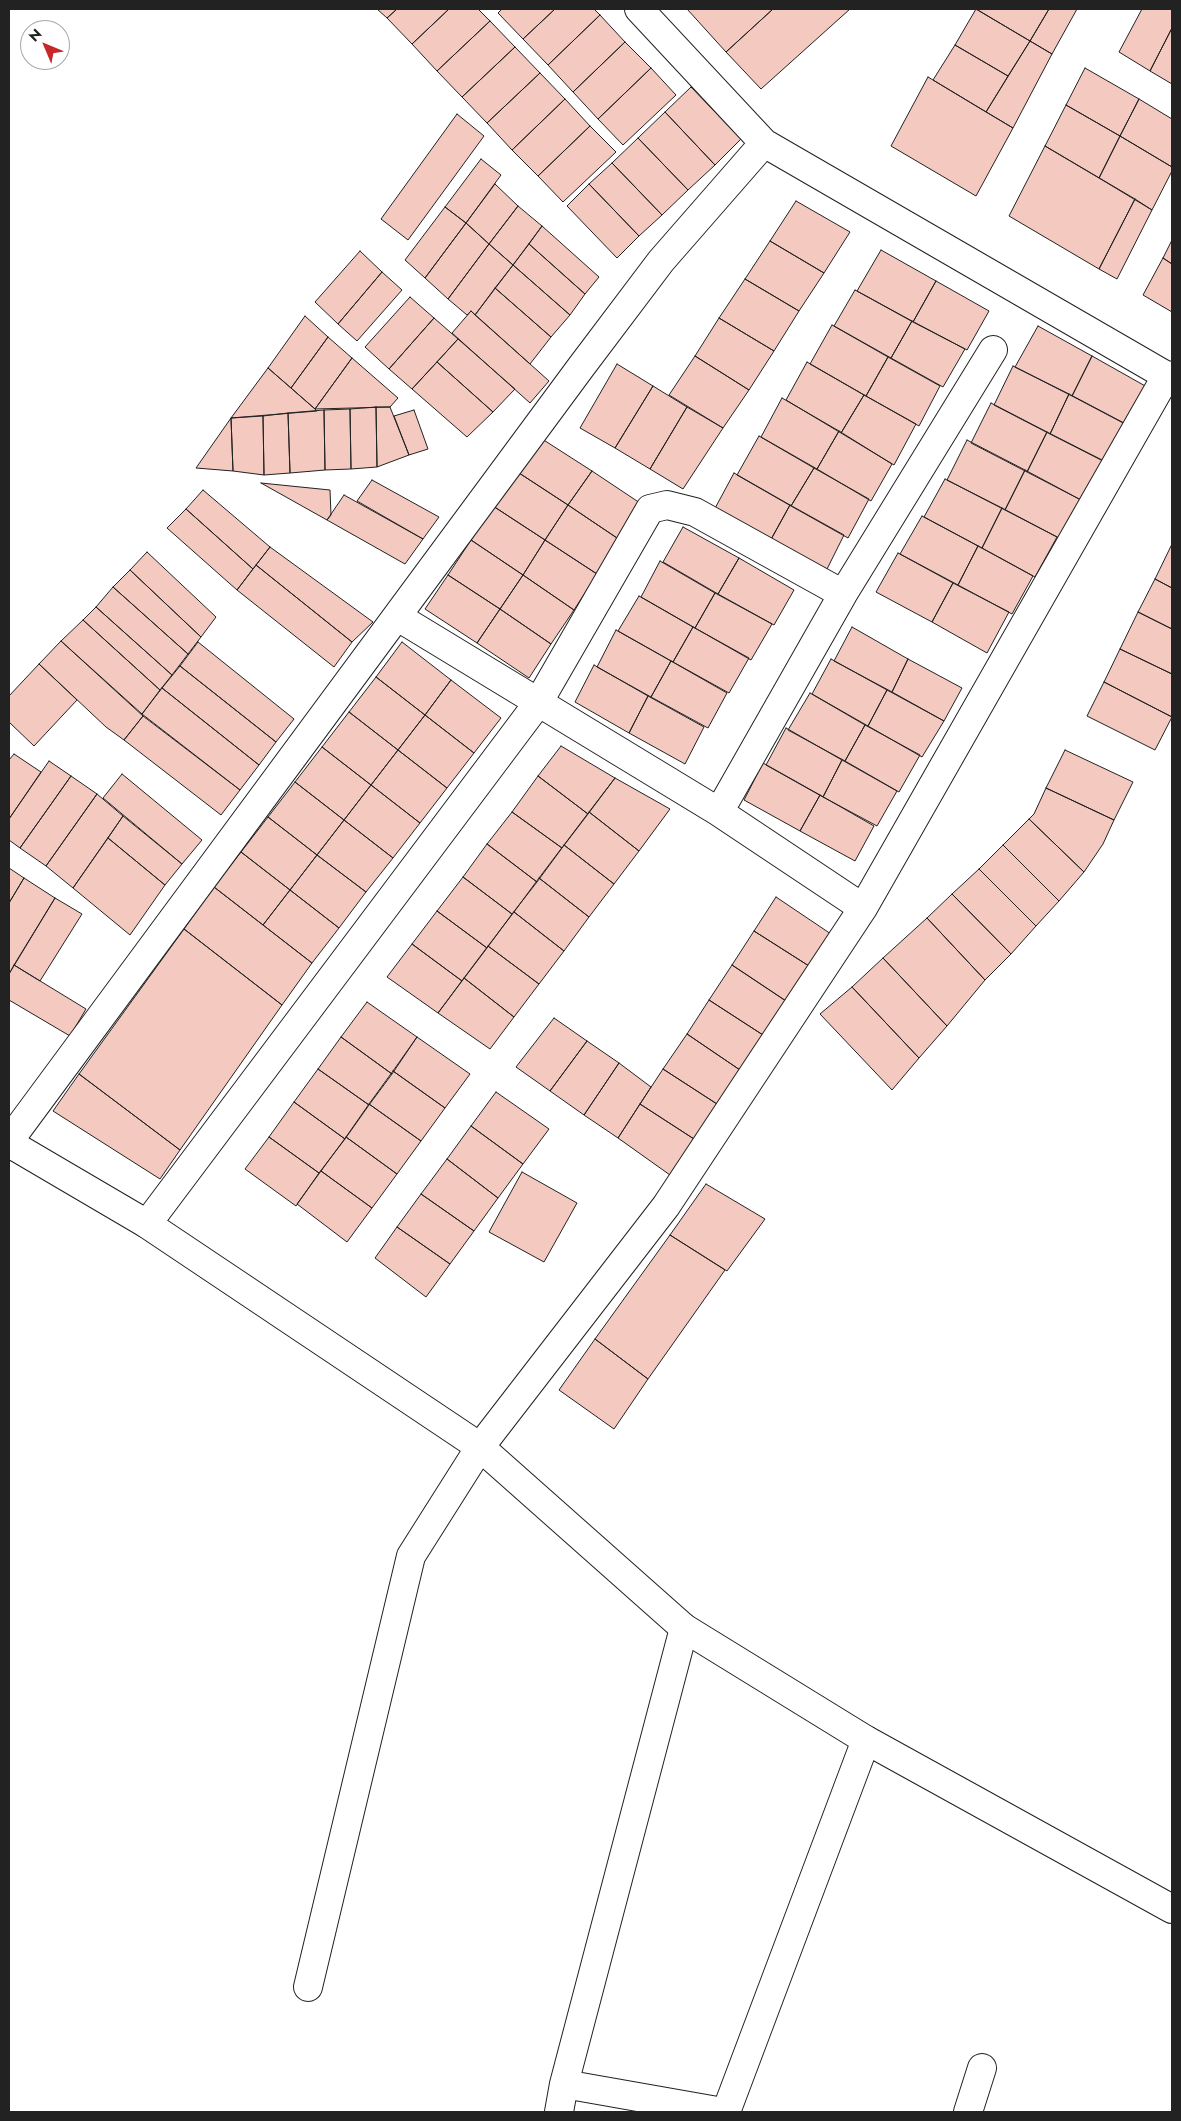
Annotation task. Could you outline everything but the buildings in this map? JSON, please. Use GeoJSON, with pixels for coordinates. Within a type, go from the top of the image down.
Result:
{"type":"FeatureCollection","features":[{"type":"Feature","properties":{"kind":"street"},"geometry":{"type":"LineString","coordinates":[[308,1986],[411,1556],[480,1447],[666,1206],[862,908],[1170,377],[764,143],[639,9]]}},
{"type":"Feature","properties":{"kind":"street"},"geometry":{"type":"LineString","coordinates":[[764,143],[661,261],[9,1142],[147,1224],[480,1447],[684,1628],[866,1740],[1172,1909]]}},
{"type":"Feature","properties":{"kind":"street"},"geometry":{"type":"LineString","coordinates":[[719,812],[843,594],[993,350]]}},
{"type":"Feature","properties":{"kind":"street"},"geometry":{"type":"LineString","coordinates":[[147,1224],[538,703],[650,509],[667,504],[695,512],[843,594]]}},
{"type":"Feature","properties":{"kind":"street"},"geometry":{"type":"LineString","coordinates":[[398,617],[719,812],[862,908]]}},
{"type":"Feature","properties":{"kind":"street"},"geometry":{"type":"LineString","coordinates":[[559,2112],[564,2084],[684,1628]]}},
{"type":"Feature","properties":{"kind":"street"},"geometry":{"type":"LineString","coordinates":[[564,2084],[725,2112],[866,1740]]}},
{"type":"Feature","properties":{"kind":"street"},"geometry":{"type":"LineString","coordinates":[[968,2112],[982,2068]]}}]}
